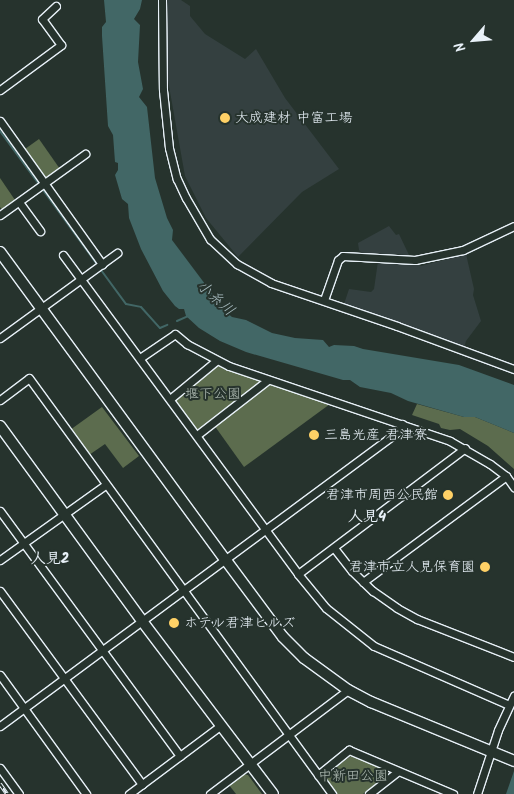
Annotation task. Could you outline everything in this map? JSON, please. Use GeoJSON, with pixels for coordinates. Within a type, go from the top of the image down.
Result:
{"type":"FeatureCollection","features":[{"type":"Feature","properties":{"kind":"street"},"geometry":{"type":"LineString","coordinates":[[162,0],[163,90],[169,148],[177,179],[199,223],[223,253],[248,271],[271,283],[324,300],[514,369]]}},
{"type":"Feature","properties":{"kind":"street"},"geometry":{"type":"LineString","coordinates":[[0,90],[61,45],[42,19],[56,6]]}},
{"type":"Feature","properties":{"kind":"street"},"geometry":{"type":"LineString","coordinates":[[0,121],[43,180],[42,183],[102,264]]}},
{"type":"Feature","properties":{"kind":"street"},"geometry":{"type":"LineString","coordinates":[[0,215],[42,183],[85,154]]}},
{"type":"Feature","properties":{"kind":"street"},"geometry":{"type":"LineString","coordinates":[[19,202],[40,231]]}},
{"type":"Feature","properties":{"kind":"street"},"geometry":{"type":"LineString","coordinates":[[324,300],[338,260],[343,256],[416,260],[463,250],[514,226]]}},
{"type":"Feature","properties":{"kind":"street"},"geometry":{"type":"LineString","coordinates":[[0,252],[283,637],[304,658],[348,690],[388,709],[514,761]]}},
{"type":"Feature","properties":{"kind":"street"},"geometry":{"type":"LineString","coordinates":[[0,338],[117,253]]}},
{"type":"Feature","properties":{"kind":"street"},"geometry":{"type":"LineString","coordinates":[[63,255],[298,574],[326,608],[374,646],[509,705]]}},
{"type":"Feature","properties":{"kind":"street"},"geometry":{"type":"LineString","coordinates":[[140,358],[175,334],[216,361],[402,424],[465,448],[506,476],[514,486]]}},
{"type":"Feature","properties":{"kind":"street"},"geometry":{"type":"LineString","coordinates":[[170,398],[216,361]]}},
{"type":"Feature","properties":{"kind":"street"},"geometry":{"type":"LineString","coordinates":[[0,400],[28,378],[332,794]]}},
{"type":"Feature","properties":{"kind":"street"},"geometry":{"type":"LineString","coordinates":[[197,435],[268,380]]}},
{"type":"Feature","properties":{"kind":"street"},"geometry":{"type":"LineString","coordinates":[[0,726],[398,432],[402,424]]}},
{"type":"Feature","properties":{"kind":"street"},"geometry":{"type":"LineString","coordinates":[[0,426],[142,621],[273,794]]}},
{"type":"Feature","properties":{"kind":"street"},"geometry":{"type":"LineString","coordinates":[[298,574],[465,448]]}},
{"type":"Feature","properties":{"kind":"street"},"geometry":{"type":"LineString","coordinates":[[363,582],[506,476]]}},
{"type":"Feature","properties":{"kind":"street"},"geometry":{"type":"LineString","coordinates":[[0,560],[105,485]]}},
{"type":"Feature","properties":{"kind":"street"},"geometry":{"type":"LineString","coordinates":[[0,511],[180,756]]}},
{"type":"Feature","properties":{"kind":"street"},"geometry":{"type":"LineString","coordinates":[[334,548],[363,582],[397,608],[417,619],[514,657]]}},
{"type":"Feature","properties":{"kind":"street"},"geometry":{"type":"LineString","coordinates":[[0,592],[142,784]]}},
{"type":"Feature","properties":{"kind":"street"},"geometry":{"type":"LineString","coordinates":[[0,675],[86,794]]}},
{"type":"Feature","properties":{"kind":"street"},"geometry":{"type":"LineString","coordinates":[[210,794],[348,690]]}},
{"type":"Feature","properties":{"kind":"street"},"geometry":{"type":"LineString","coordinates":[[477,794],[495,753],[509,705],[514,696]]}},
{"type":"Feature","properties":{"kind":"street"},"geometry":{"type":"LineString","coordinates":[[129,794],[220,726]]}},
{"type":"Feature","properties":{"kind":"street"},"geometry":{"type":"LineString","coordinates":[[318,775],[349,750],[449,793]]}},
{"type":"Feature","properties":{"kind":"street"},"geometry":{"type":"LineString","coordinates":[[0,768],[19,794]]}},
{"type":"Feature","properties":{"kind":"street"},"geometry":{"type":"LineString","coordinates":[[369,794],[397,772]]}},
{"type":"Feature","properties":{"kind":"shaded area"},"geometry":{"type":"Polygon","coordinates":[[[167,0],[181,0],[190,6],[190,16],[205,34],[245,59],[256,49],[285,98],[339,169],[302,192],[238,257],[206,218],[185,176],[167,75],[167,0]]]}},
{"type":"Feature","properties":{"kind":"shaded area"},"geometry":{"type":"Polygon","coordinates":[[[389,226],[396,235],[399,234],[409,255],[362,253],[359,250],[358,243],[389,226]]]}},
{"type":"Feature","properties":{"kind":"shaded area"},"geometry":{"type":"Polygon","coordinates":[[[466,254],[474,289],[473,295],[481,321],[466,341],[464,348],[344,304],[349,289],[371,292],[374,289],[378,261],[414,263],[421,266],[466,254]]]}},
{"type":"Feature","properties":{"kind":"green space"},"geometry":{"type":"Polygon","coordinates":[[[39,139],[60,169],[46,178],[25,149],[39,139]]]}},
{"type":"Feature","properties":{"kind":"green space"},"geometry":{"type":"Polygon","coordinates":[[[0,178],[15,200],[2,210],[0,207],[0,178]]]}},
{"type":"Feature","properties":{"kind":"green space","name":"堰下公園"},"geometry":{"type":"Polygon","coordinates":[[[219,365],[262,381],[197,430],[174,401],[175,397],[219,365]]]}},
{"type":"Feature","properties":{"kind":"green space"},"geometry":{"type":"Polygon","coordinates":[[[272,384],[330,404],[244,467],[214,425],[272,384]]]}},
{"type":"Feature","properties":{"kind":"green space"},"geometry":{"type":"Polygon","coordinates":[[[417,404],[464,417],[475,417],[514,433],[514,469],[488,446],[460,429],[450,430],[441,428],[439,424],[412,415],[417,404]]]}},
{"type":"Feature","properties":{"kind":"green space"},"geometry":{"type":"Polygon","coordinates":[[[102,407],[139,456],[123,468],[105,444],[89,455],[70,430],[102,407]]]}},
{"type":"Feature","properties":{"kind":"green space","name":"中新田公園"},"geometry":{"type":"Polygon","coordinates":[[[351,756],[388,771],[388,775],[363,794],[336,794],[323,776],[351,756]]]}},
{"type":"Feature","properties":{"kind":"green space"},"geometry":{"type":"Polygon","coordinates":[[[243,774],[248,775],[262,794],[236,794],[229,785],[243,774]]]}},
{"type":"Feature","properties":{"kind":"water","name":"小糸川"},"geometry":{"type":"Polygon","coordinates":[[[104,0],[142,0],[140,9],[134,19],[140,25],[138,62],[143,89],[139,97],[147,107],[155,178],[167,218],[173,230],[172,240],[226,312],[232,317],[246,320],[272,333],[295,338],[323,340],[329,347],[334,345],[354,346],[459,365],[514,385],[514,433],[475,417],[464,417],[408,401],[391,393],[360,387],[350,380],[343,380],[246,352],[220,341],[199,328],[186,316],[184,309],[179,309],[175,306],[163,291],[141,249],[129,218],[128,204],[122,199],[115,175],[118,170],[118,163],[115,162],[113,135],[108,126],[102,36],[102,27],[106,22],[104,0]]]}},
{"type":"Feature","properties":{"kind":"water"},"geometry":{"type":"Polygon","coordinates":[[[514,771],[514,794],[506,794],[514,771]]]}},
{"type":"Feature","properties":{"kind":"waterway"},"geometry":{"type":"LineString","coordinates":[[0,131],[38,183]]}},
{"type":"Feature","properties":{"kind":"waterway"},"geometry":{"type":"LineString","coordinates":[[43,190],[96,263]]}},
{"type":"Feature","properties":{"kind":"waterway"},"geometry":{"type":"LineString","coordinates":[[101,270],[126,304],[141,307],[160,328],[167,325]]}},
{"type":"Feature","properties":{"kind":"waterway"},"geometry":{"type":"LineString","coordinates":[[177,321],[188,316]]}},
{"type":"Feature","properties":{"kind":"railway"},"geometry":{"type":"LineString","coordinates":[[0,784],[7,794]]}},
{"type":"Feature","properties":{"kind":"place","name":"大成建材 中富工場"},"geometry":{"type":"Point","coordinates":[225,118]}},
{"type":"Feature","properties":{"kind":"place","name":"三島光産 君津寮"},"geometry":{"type":"Point","coordinates":[314,435]}},
{"type":"Feature","properties":{"kind":"place","name":"君津市周西公民館"},"geometry":{"type":"Point","coordinates":[448,495]}},
{"type":"Feature","properties":{"kind":"place","name":"君津市立人見保育園"},"geometry":{"type":"Point","coordinates":[485,567]}},
{"type":"Feature","properties":{"kind":"place","name":"ホテル君津ヒルズ"},"geometry":{"type":"Point","coordinates":[174,623]}},
{"type":"Feature","properties":{"kind":"district","name":"人見4"},"geometry":{"type":"Point","coordinates":[367,518]}},
{"type":"Feature","properties":{"kind":"district","name":"人見2"},"geometry":{"type":"Point","coordinates":[50,560]}}]}
